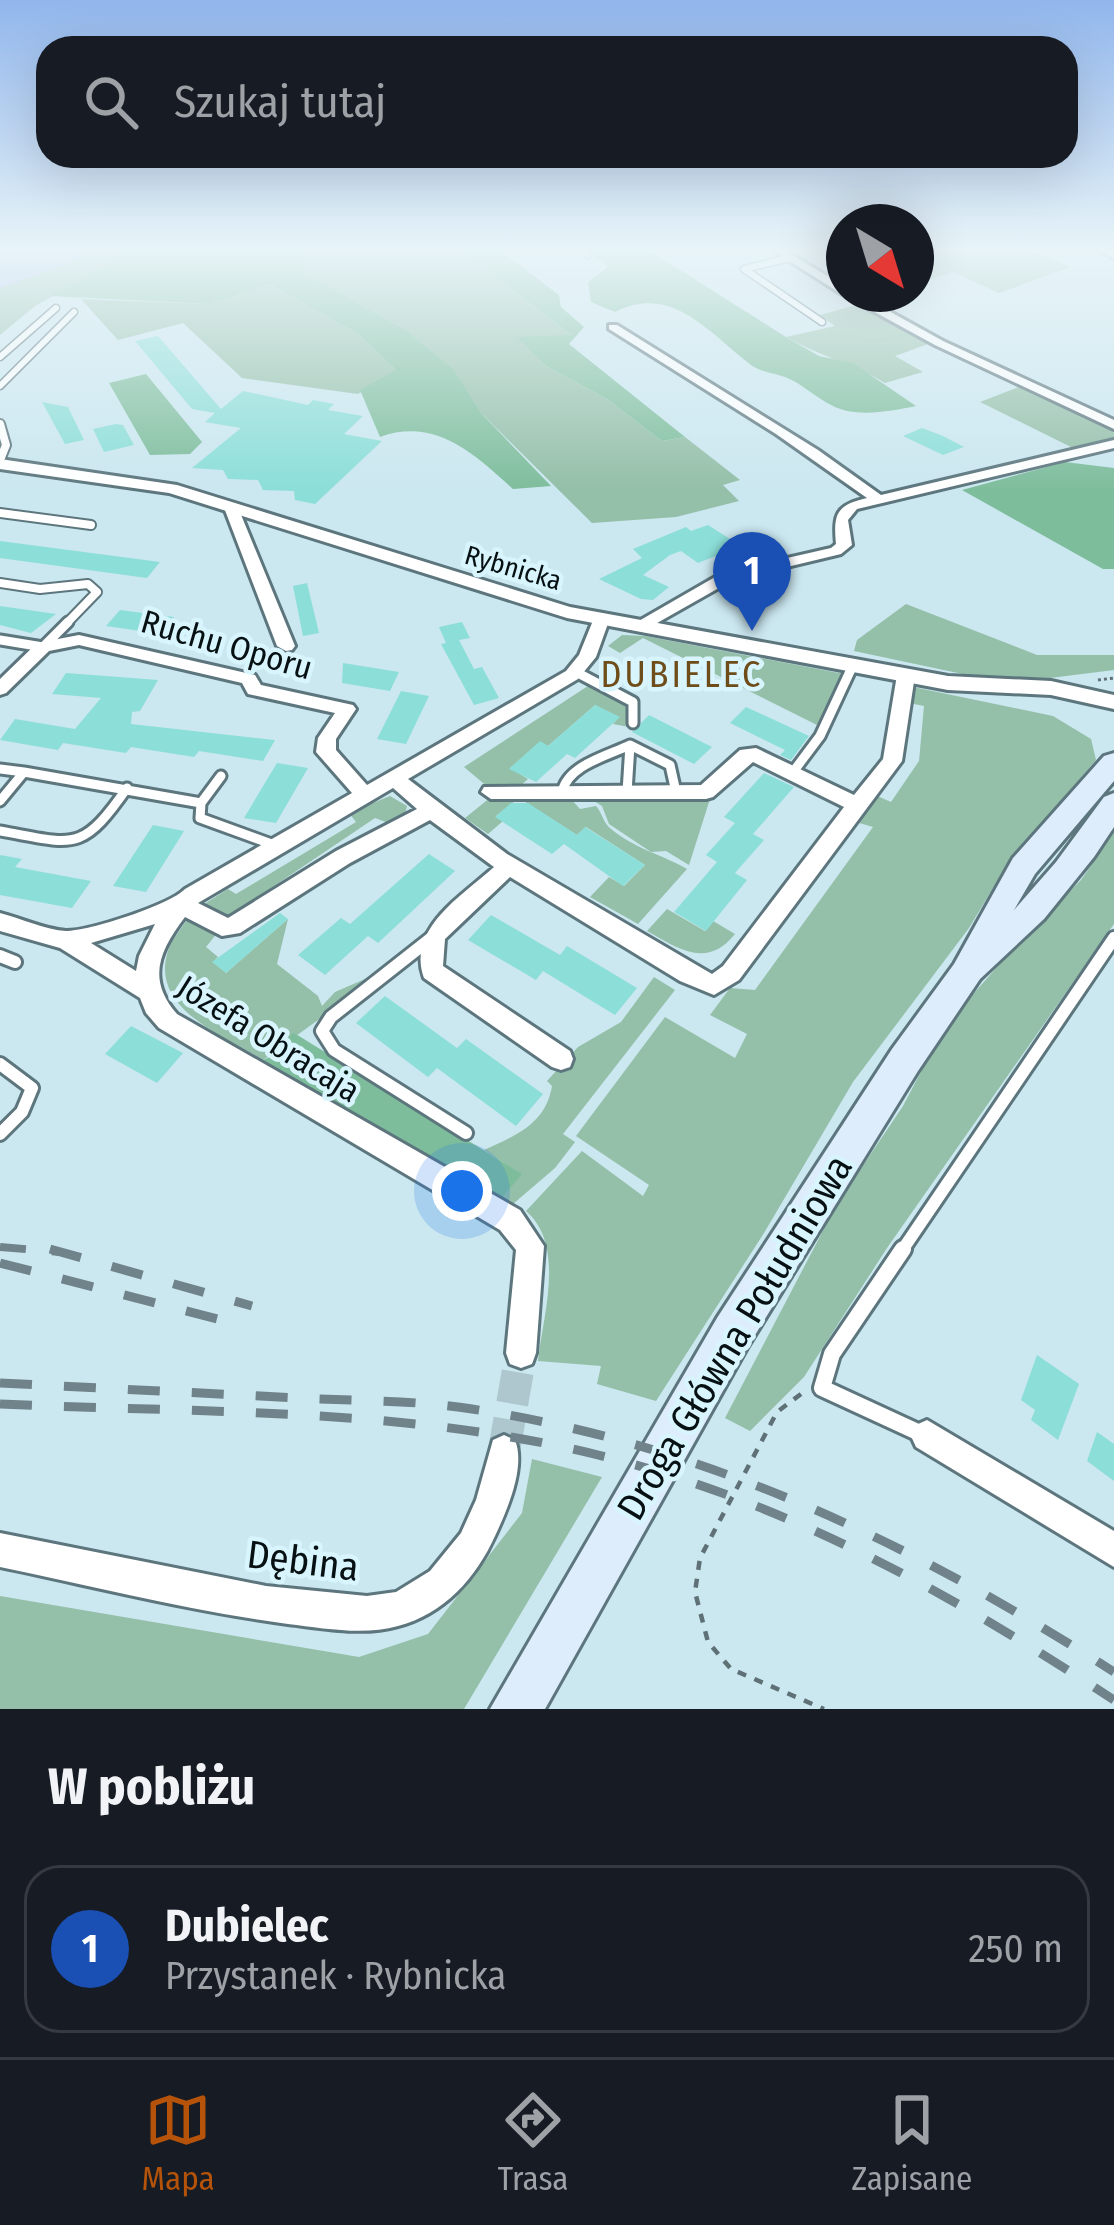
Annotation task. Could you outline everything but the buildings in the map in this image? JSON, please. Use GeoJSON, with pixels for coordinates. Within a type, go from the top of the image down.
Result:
{"type":"FeatureCollection","features":[{"type":"Feature","properties":{"kind":"main road","name":"Droga Główna Południowa"},"geometry":{"type":"LineString","coordinates":[[516,1709],[804,1214],[966,974],[1024,866],[1114,763]]}},
{"type":"Feature","properties":{"kind":"main road","name":"Droga Główna Południowa"},"geometry":{"type":"LineString","coordinates":[[966,974],[1017,930],[1064,879],[1114,805]]}},
{"type":"Feature","properties":{"kind":"street"},"geometry":{"type":"LineString","coordinates":[[617,331],[694,382],[757,413],[878,499]]}},
{"type":"Feature","properties":{"kind":"street"},"geometry":{"type":"LineString","coordinates":[[917,331],[1114,424]]}},
{"type":"Feature","properties":{"kind":"street"},"geometry":{"type":"LineString","coordinates":[[643,626],[728,576],[836,551],[844,545],[841,520],[846,511],[878,499],[1114,444]]}},
{"type":"Feature","properties":{"kind":"street","name":"Rybnicka"},"geometry":{"type":"LineString","coordinates":[[0,462],[116,478],[230,506],[506,596],[602,618],[906,675],[1021,689],[1051,688],[1114,702]]}},
{"type":"Feature","properties":{"kind":"street"},"geometry":{"type":"LineString","coordinates":[[230,506],[286,646]]}},
{"type":"Feature","properties":{"kind":"street"},"geometry":{"type":"LineString","coordinates":[[602,618],[576,672],[395,779],[430,811],[508,866],[688,974],[715,985],[731,973],[892,760],[906,675]]}},
{"type":"Feature","properties":{"kind":"street","name":"Ruchu Oporu"},"geometry":{"type":"LineString","coordinates":[[43,646],[79,640],[129,650],[249,680],[254,691],[347,709],[327,737],[326,752],[366,796]]}},
{"type":"Feature","properties":{"kind":"street"},"geometry":{"type":"LineString","coordinates":[[0,689],[43,646]]}},
{"type":"Feature","properties":{"kind":"street","name":"Rybnicka"},"geometry":{"type":"LineString","coordinates":[[1021,689],[1114,720]]}},
{"type":"Feature","properties":{"kind":"street"},"geometry":{"type":"LineString","coordinates":[[490,792],[706,792],[747,755],[857,805]]}},
{"type":"Feature","properties":{"kind":"street","name":"Józefa Obracaja"},"geometry":{"type":"LineString","coordinates":[[395,779],[217,878],[182,905],[161,927],[149,961],[146,991],[150,1006],[168,1021],[510,1220],[530,1246],[521,1353]]}},
{"type":"Feature","properties":{"kind":"street"},"geometry":{"type":"LineString","coordinates":[[67,940],[182,905],[222,928],[232,927],[343,857],[430,811]]}},
{"type":"Feature","properties":{"kind":"street"},"geometry":{"type":"LineString","coordinates":[[508,866],[436,934],[430,948],[432,971],[561,1059]]}},
{"type":"Feature","properties":{"kind":"street"},"geometry":{"type":"LineString","coordinates":[[0,922],[67,940],[146,991]]}},
{"type":"Feature","properties":{"kind":"street"},"geometry":{"type":"LineString","coordinates":[[927,1436],[1114,1550]]}},
{"type":"Feature","properties":{"kind":"street","name":"Dębina"},"geometry":{"type":"LineString","coordinates":[[0,1550],[308,1610],[394,1612],[428,1595],[481,1540],[496,1502],[504,1450]]}},
{"type":"Feature","properties":{"kind":"lane"},"geometry":{"type":"LineString","coordinates":[[0,357],[30,331]]}},
{"type":"Feature","properties":{"kind":"lane"},"geometry":{"type":"LineString","coordinates":[[0,386],[55,331]]}},
{"type":"Feature","properties":{"kind":"lane"},"geometry":{"type":"LineString","coordinates":[[0,424],[6,445],[0,462]]}},
{"type":"Feature","properties":{"kind":"lane"},"geometry":{"type":"LineString","coordinates":[[0,513],[91,525]]}},
{"type":"Feature","properties":{"kind":"lane"},"geometry":{"type":"LineString","coordinates":[[0,583],[40,589],[88,584],[97,592],[43,646],[0,640]]}},
{"type":"Feature","properties":{"kind":"lane"},"geometry":{"type":"LineString","coordinates":[[793,772],[820,736],[853,665]]}},
{"type":"Feature","properties":{"kind":"lane"},"geometry":{"type":"LineString","coordinates":[[576,672],[633,703],[633,723]]}},
{"type":"Feature","properties":{"kind":"lane"},"geometry":{"type":"LineString","coordinates":[[562,792],[573,772],[630,745]]}},
{"type":"Feature","properties":{"kind":"lane"},"geometry":{"type":"LineString","coordinates":[[627,792],[630,745]]}},
{"type":"Feature","properties":{"kind":"lane"},"geometry":{"type":"LineString","coordinates":[[630,745],[670,765],[676,792]]}},
{"type":"Feature","properties":{"kind":"lane"},"geometry":{"type":"LineString","coordinates":[[0,769],[201,803]]}},
{"type":"Feature","properties":{"kind":"lane"},"geometry":{"type":"LineString","coordinates":[[0,801],[23,772]]}},
{"type":"Feature","properties":{"kind":"lane"},"geometry":{"type":"LineString","coordinates":[[221,776],[201,803],[200,818],[277,846]]}},
{"type":"Feature","properties":{"kind":"lane"},"geometry":{"type":"LineString","coordinates":[[0,831],[81,840],[97,828],[127,788]]}},
{"type":"Feature","properties":{"kind":"lane"},"geometry":{"type":"LineString","coordinates":[[436,934],[331,1017],[322,1031],[334,1050],[466,1133]]}},
{"type":"Feature","properties":{"kind":"lane"},"geometry":{"type":"LineString","coordinates":[[927,1436],[822,1388],[832,1354],[1114,938]]}},
{"type":"Feature","properties":{"kind":"lane"},"geometry":{"type":"LineString","coordinates":[[0,956],[15,962]]}},
{"type":"Feature","properties":{"kind":"lane"},"geometry":{"type":"LineString","coordinates":[[0,1064],[32,1088],[22,1112],[0,1134]]}},
{"type":"Feature","properties":{"kind":"path"},"geometry":{"type":"LineString","coordinates":[[822,1388],[797,1396],[777,1412],[700,1558],[695,1592],[708,1642],[731,1669],[824,1709]]}},
{"type":"Feature","properties":{"kind":"green space"},"geometry":{"type":"Polygon","coordinates":[[[110,331],[153,331],[118,340],[110,331]]]}},
{"type":"Feature","properties":{"kind":"green space"},"geometry":{"type":"Polygon","coordinates":[[[191,331],[352,331],[397,371],[358,394],[242,378],[191,331]]]}},
{"type":"Feature","properties":{"kind":"green space"},"geometry":{"type":"Polygon","coordinates":[[[352,331],[407,331],[454,370],[481,413],[551,486],[513,489],[469,452],[436,435],[400,432],[380,437],[360,390],[396,370],[352,331]]]}},
{"type":"Feature","properties":{"kind":"green space"},"geometry":{"type":"Polygon","coordinates":[[[407,331],[565,331],[572,336],[519,338],[546,366],[607,399],[662,441],[685,437],[740,480],[723,485],[739,501],[676,517],[592,523],[481,413],[453,370],[407,331]]]}},
{"type":"Feature","properties":{"kind":"green space"},"geometry":{"type":"Polygon","coordinates":[[[566,331],[581,331],[569,344],[685,437],[662,441],[607,399],[546,366],[517,337],[571,335],[566,331]]]}},
{"type":"Feature","properties":{"kind":"green space"},"geometry":{"type":"Polygon","coordinates":[[[710,331],[776,331],[819,356],[853,363],[916,406],[874,412],[842,410],[792,380],[755,367],[710,331]]]}},
{"type":"Feature","properties":{"kind":"green space"},"geometry":{"type":"Polygon","coordinates":[[[814,331],[909,331],[931,343],[895,356],[923,372],[885,383],[786,337],[814,331]]]}},
{"type":"Feature","properties":{"kind":"green space"},"geometry":{"type":"Polygon","coordinates":[[[146,374],[202,442],[190,454],[150,455],[109,383],[146,374]]]}},
{"type":"Feature","properties":{"kind":"green space"},"geometry":{"type":"Polygon","coordinates":[[[1021,386],[1114,429],[1114,439],[1075,449],[980,402],[1021,386]]]}},
{"type":"Feature","properties":{"kind":"green space"},"geometry":{"type":"Polygon","coordinates":[[[1065,462],[1114,468],[1114,569],[1103,569],[962,490],[1065,462]]]}},
{"type":"Feature","properties":{"kind":"green space"},"geometry":{"type":"Polygon","coordinates":[[[906,604],[1037,655],[1114,655],[1114,670],[1042,679],[972,676],[854,651],[857,640],[906,604]]]}},
{"type":"Feature","properties":{"kind":"green space"},"geometry":{"type":"Polygon","coordinates":[[[622,635],[645,636],[844,674],[817,725],[643,638],[620,653],[608,646],[622,635]]]}},
{"type":"Feature","properties":{"kind":"green space"},"geometry":{"type":"Polygon","coordinates":[[[591,684],[627,703],[629,727],[613,724],[619,717],[595,705],[548,746],[540,742],[510,768],[528,779],[520,786],[489,788],[464,767],[591,684]]]}},
{"type":"Feature","properties":{"kind":"green space"},"geometry":{"type":"Polygon","coordinates":[[[913,687],[1053,716],[1091,739],[1096,760],[1008,863],[969,928],[853,1082],[764,1233],[656,1401],[597,1384],[601,1366],[538,1361],[549,1261],[538,1226],[526,1211],[582,1151],[643,1196],[649,1185],[576,1136],[665,1017],[735,1058],[747,1034],[710,1015],[730,988],[755,990],[873,827],[856,822],[875,795],[891,802],[919,761],[924,706],[909,703],[913,687]]]}},
{"type":"Feature","properties":{"kind":"green space"},"geometry":{"type":"Polygon","coordinates":[[[390,796],[407,806],[405,815],[391,824],[375,818],[231,915],[223,918],[201,906],[228,889],[236,894],[356,822],[349,813],[390,796]]]}},
{"type":"Feature","properties":{"kind":"green space"},"geometry":{"type":"Polygon","coordinates":[[[491,797],[570,798],[580,809],[596,806],[608,827],[620,836],[687,869],[638,924],[590,897],[609,877],[624,886],[645,865],[586,827],[577,835],[519,798],[496,816],[503,821],[488,834],[465,818],[491,797]]]}},
{"type":"Feature","properties":{"kind":"green space"},"geometry":{"type":"Polygon","coordinates":[[[591,799],[710,799],[689,865],[666,851],[651,852],[609,824],[602,806],[591,799]]]}},
{"type":"Feature","properties":{"kind":"green space"},"geometry":{"type":"Polygon","coordinates":[[[1114,832],[1114,924],[887,1248],[804,1377],[750,1431],[725,1418],[837,1204],[903,1106],[945,1026],[1081,880],[1114,832]]]}},
{"type":"Feature","properties":{"kind":"green space"},"geometry":{"type":"Polygon","coordinates":[[[667,909],[705,931],[713,921],[735,934],[714,951],[682,949],[647,931],[667,909]]]}},
{"type":"Feature","properties":{"kind":"green space"},"geometry":{"type":"Polygon","coordinates":[[[188,918],[218,932],[206,947],[226,973],[288,919],[277,964],[318,996],[322,1006],[335,992],[388,969],[263,1060],[194,1018],[169,989],[168,951],[188,918]]]}},
{"type":"Feature","properties":{"kind":"green space"},"geometry":{"type":"Polygon","coordinates":[[[654,977],[675,990],[563,1134],[575,1142],[555,1168],[513,1204],[502,1198],[521,1174],[484,1150],[518,1134],[536,1119],[549,1099],[552,1086],[547,1081],[578,1047],[621,1022],[654,977]]]}},
{"type":"Feature","properties":{"kind":"green space"},"geometry":{"type":"Polygon","coordinates":[[[293,1033],[522,1174],[502,1198],[263,1060],[274,1055],[293,1033]]]}},
{"type":"Feature","properties":{"kind":"green space"},"geometry":{"type":"Polygon","coordinates":[[[532,1459],[602,1477],[464,1709],[0,1709],[0,1596],[359,1657],[428,1634],[522,1513],[532,1459]]]}},
{"type":"Feature","properties":{"kind":"tunnel"},"geometry":{"type":"LineString","coordinates":[[504,1451],[521,1353]]}},
{"type":"Feature","properties":{"kind":"railway"},"geometry":{"type":"LineString","coordinates":[[0,1247],[60,1252]]}},
{"type":"Feature","properties":{"kind":"railway"},"geometry":{"type":"LineString","coordinates":[[50,1249],[60,1252]]}},
{"type":"Feature","properties":{"kind":"railway"},"geometry":{"type":"LineString","coordinates":[[60,1252],[252,1306]]}},
{"type":"Feature","properties":{"kind":"railway"},"geometry":{"type":"LineString","coordinates":[[0,1263],[241,1325]]}},
{"type":"Feature","properties":{"kind":"railway"},"geometry":{"type":"LineString","coordinates":[[0,1383],[429,1404],[559,1425],[726,1474],[807,1506],[963,1582],[1114,1672]]}},
{"type":"Feature","properties":{"kind":"railway"},"geometry":{"type":"LineString","coordinates":[[0,1404],[376,1420],[524,1439],[598,1455],[735,1498],[867,1555],[992,1624],[1114,1700]]}},
{"type":"Feature","properties":{"kind":"place","name":"Dubielec"},"geometry":{"type":"Point","coordinates":[752,631]}},
{"type":"Feature","properties":{"kind":"district","name":"DUBIELEC"},"geometry":{"type":"Point","coordinates":[682,674]}}]}
